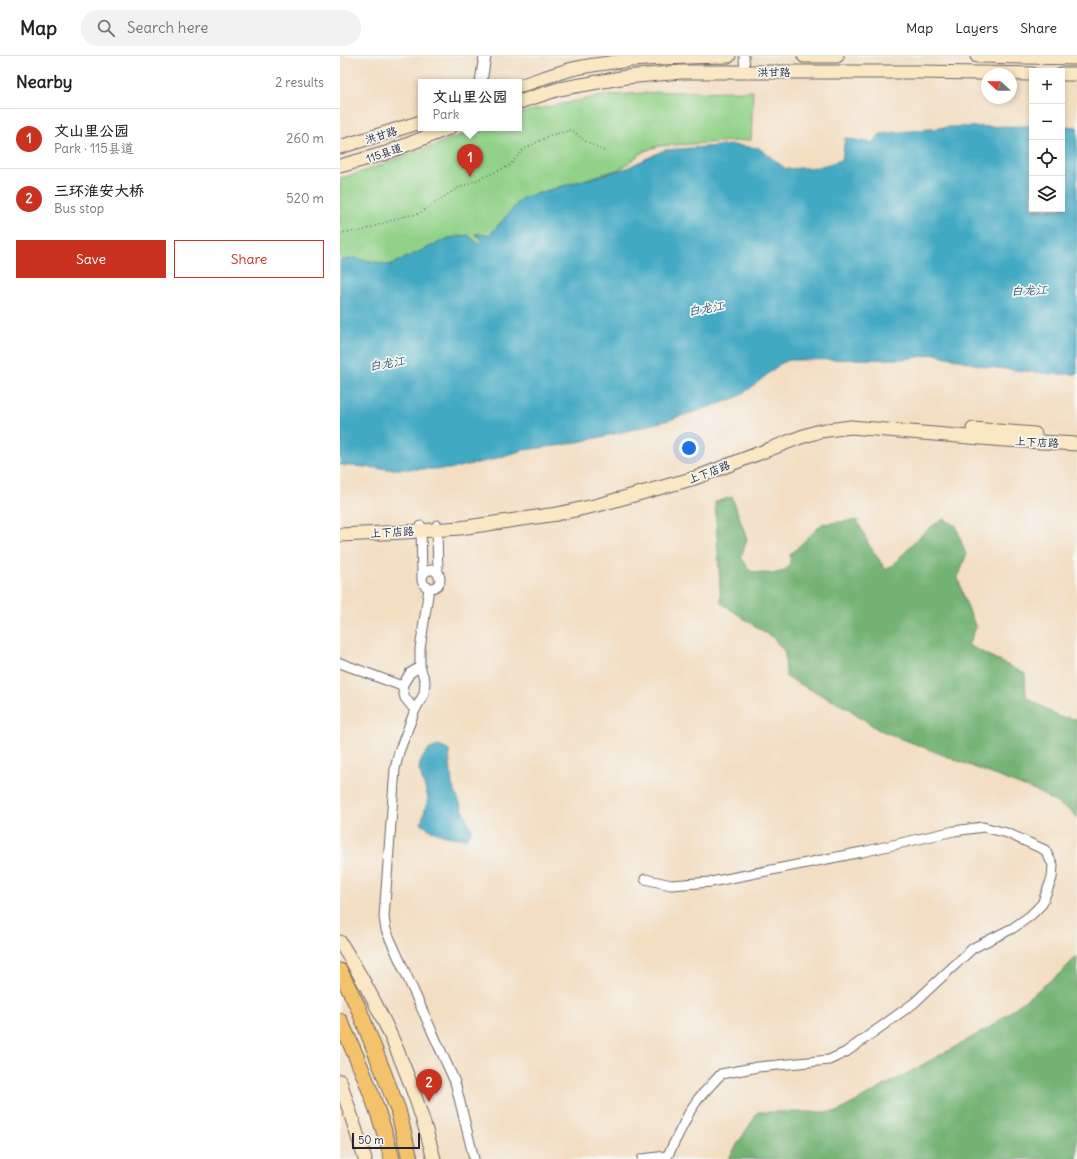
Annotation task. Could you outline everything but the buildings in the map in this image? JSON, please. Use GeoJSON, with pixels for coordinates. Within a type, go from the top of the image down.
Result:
{"type":"FeatureCollection","features":[{"type":"Feature","properties":{"kind":"highway"},"geometry":{"type":"LineString","coordinates":[[340,971],[358,1007],[398,1110],[410,1159]]}},
{"type":"Feature","properties":{"kind":"highway"},"geometry":{"type":"LineString","coordinates":[[340,1021],[365,1073],[382,1123],[392,1159]]}},
{"type":"Feature","properties":{"kind":"main road"},"geometry":{"type":"LineString","coordinates":[[522,85],[606,59],[729,56]]}},
{"type":"Feature","properties":{"kind":"main road","name":"洪甘路"},"geometry":{"type":"LineString","coordinates":[[804,56],[837,56]]}},
{"type":"Feature","properties":{"kind":"main road"},"geometry":{"type":"LineString","coordinates":[[977,56],[1077,58]]}},
{"type":"Feature","properties":{"kind":"main road","name":"洪甘路"},"geometry":{"type":"LineString","coordinates":[[522,101],[559,88],[626,77],[681,72],[1029,74]]}},
{"type":"Feature","properties":{"kind":"main road"},"geometry":{"type":"LineString","coordinates":[[1065,74],[1077,74]]}},
{"type":"Feature","properties":{"kind":"main road","name":"洪甘路"},"geometry":{"type":"LineString","coordinates":[[340,147],[418,123]]}},
{"type":"Feature","properties":{"kind":"main road","name":"115县道"},"geometry":{"type":"LineString","coordinates":[[340,166],[386,153],[441,131]]}},
{"type":"Feature","properties":{"kind":"main road","name":"上下店路"},"geometry":{"type":"LineString","coordinates":[[437,527],[554,509],[622,494],[687,475],[771,441],[823,424],[871,423],[994,430],[1077,437]]}},
{"type":"Feature","properties":{"kind":"main road","name":"上下店路"},"geometry":{"type":"LineString","coordinates":[[340,535],[422,528],[496,524],[598,505],[694,478],[820,431],[851,427],[1005,440],[1077,444]]}},
{"type":"Feature","properties":{"kind":"main road","name":"上下店路"},"geometry":{"type":"LineString","coordinates":[[340,528],[422,528]]}},
{"type":"Feature","properties":{"kind":"main road"},"geometry":{"type":"LineString","coordinates":[[340,942],[365,982],[389,1030],[418,1103],[434,1159]]}},
{"type":"Feature","properties":{"kind":"main road"},"geometry":{"type":"LineString","coordinates":[[340,1081],[365,1159]]}},
{"type":"Feature","properties":{"kind":"street"},"geometry":{"type":"LineString","coordinates":[[481,79],[485,56]]}},
{"type":"Feature","properties":{"kind":"street"},"geometry":{"type":"LineString","coordinates":[[744,56],[745,72]]}},
{"type":"Feature","properties":{"kind":"street"},"geometry":{"type":"LineString","coordinates":[[422,528],[422,577],[424,585],[429,588],[437,586],[439,581],[437,527]]}},
{"type":"Feature","properties":{"kind":"street"},"geometry":{"type":"LineString","coordinates":[[422,577],[426,572],[431,571],[438,575]]}},
{"type":"Feature","properties":{"kind":"street"},"geometry":{"type":"LineString","coordinates":[[429,588],[420,649],[420,667],[424,676],[425,686],[424,694],[415,710],[394,769],[385,924],[455,1082],[474,1159]]}},
{"type":"Feature","properties":{"kind":"street"},"geometry":{"type":"LineString","coordinates":[[340,663],[402,686]]}},
{"type":"Feature","properties":{"kind":"street"},"geometry":{"type":"LineString","coordinates":[[415,710],[405,698],[402,686],[410,673],[420,667]]}},
{"type":"Feature","properties":{"kind":"street"},"geometry":{"type":"LineString","coordinates":[[642,1159],[666,1157],[672,1149],[690,1111],[698,1098],[721,1074],[758,1067],[829,1060],[846,1052],[914,1003],[973,948],[1013,928],[1030,916],[1042,904],[1052,878],[1053,865],[1045,850],[1006,833],[983,827],[954,831],[862,852],[711,882],[672,885],[645,879]]}},
{"type":"Feature","properties":{"kind":"path"},"geometry":{"type":"LineString","coordinates":[[340,233],[361,231],[402,217],[418,214],[456,189],[509,166],[524,149],[551,135],[572,130],[585,141],[606,152]]}},
{"type":"Feature","properties":{"kind":"green space"},"geometry":{"type":"Polygon","coordinates":[[[753,91],[751,140],[659,146],[644,151],[620,169],[522,198],[490,235],[476,234],[483,240],[479,245],[449,238],[390,265],[354,258],[340,261],[340,178],[353,175],[473,131],[522,131],[522,113],[600,96],[659,92],[753,91]]]}},
{"type":"Feature","properties":{"kind":"green space"},"geometry":{"type":"Polygon","coordinates":[[[732,497],[747,539],[741,557],[750,571],[763,573],[777,573],[787,568],[790,562],[790,555],[822,524],[857,520],[869,545],[886,570],[920,536],[935,524],[944,519],[956,526],[966,555],[958,578],[976,628],[968,645],[1025,674],[1026,697],[1059,717],[1077,719],[1077,818],[1072,812],[1040,793],[877,729],[849,709],[786,677],[785,652],[773,638],[721,603],[715,502],[732,497]]]}},
{"type":"Feature","properties":{"kind":"green space"},"geometry":{"type":"Polygon","coordinates":[[[1077,956],[1077,1159],[728,1159],[758,1112],[837,1112],[989,1028],[1059,974],[1077,956]]]}},
{"type":"Feature","properties":{"kind":"water","name":"白龙江"},"geometry":{"type":"Polygon","coordinates":[[[1029,126],[1029,212],[1065,212],[1065,126],[1077,127],[1077,374],[1052,374],[987,367],[935,354],[906,359],[789,360],[780,364],[736,398],[669,420],[619,433],[564,445],[524,450],[487,461],[449,469],[389,469],[340,465],[340,261],[354,258],[390,265],[449,238],[468,235],[479,244],[483,240],[475,234],[490,235],[522,198],[627,168],[664,150],[732,145],[759,148],[786,169],[818,167],[842,160],[845,138],[873,143],[880,134],[949,127],[1029,126]]]}},
{"type":"Feature","properties":{"kind":"water"},"geometry":{"type":"Polygon","coordinates":[[[440,745],[449,751],[452,785],[472,830],[467,838],[443,835],[432,831],[421,824],[428,798],[419,769],[421,760],[428,750],[440,745]]]}},
{"type":"Feature","properties":{"kind":"place","name":"文山里公园"},"geometry":{"type":"Point","coordinates":[470,177]}},
{"type":"Feature","properties":{"kind":"place","name":"三环淮安大桥"},"geometry":{"type":"Point","coordinates":[429,1102]}}]}
